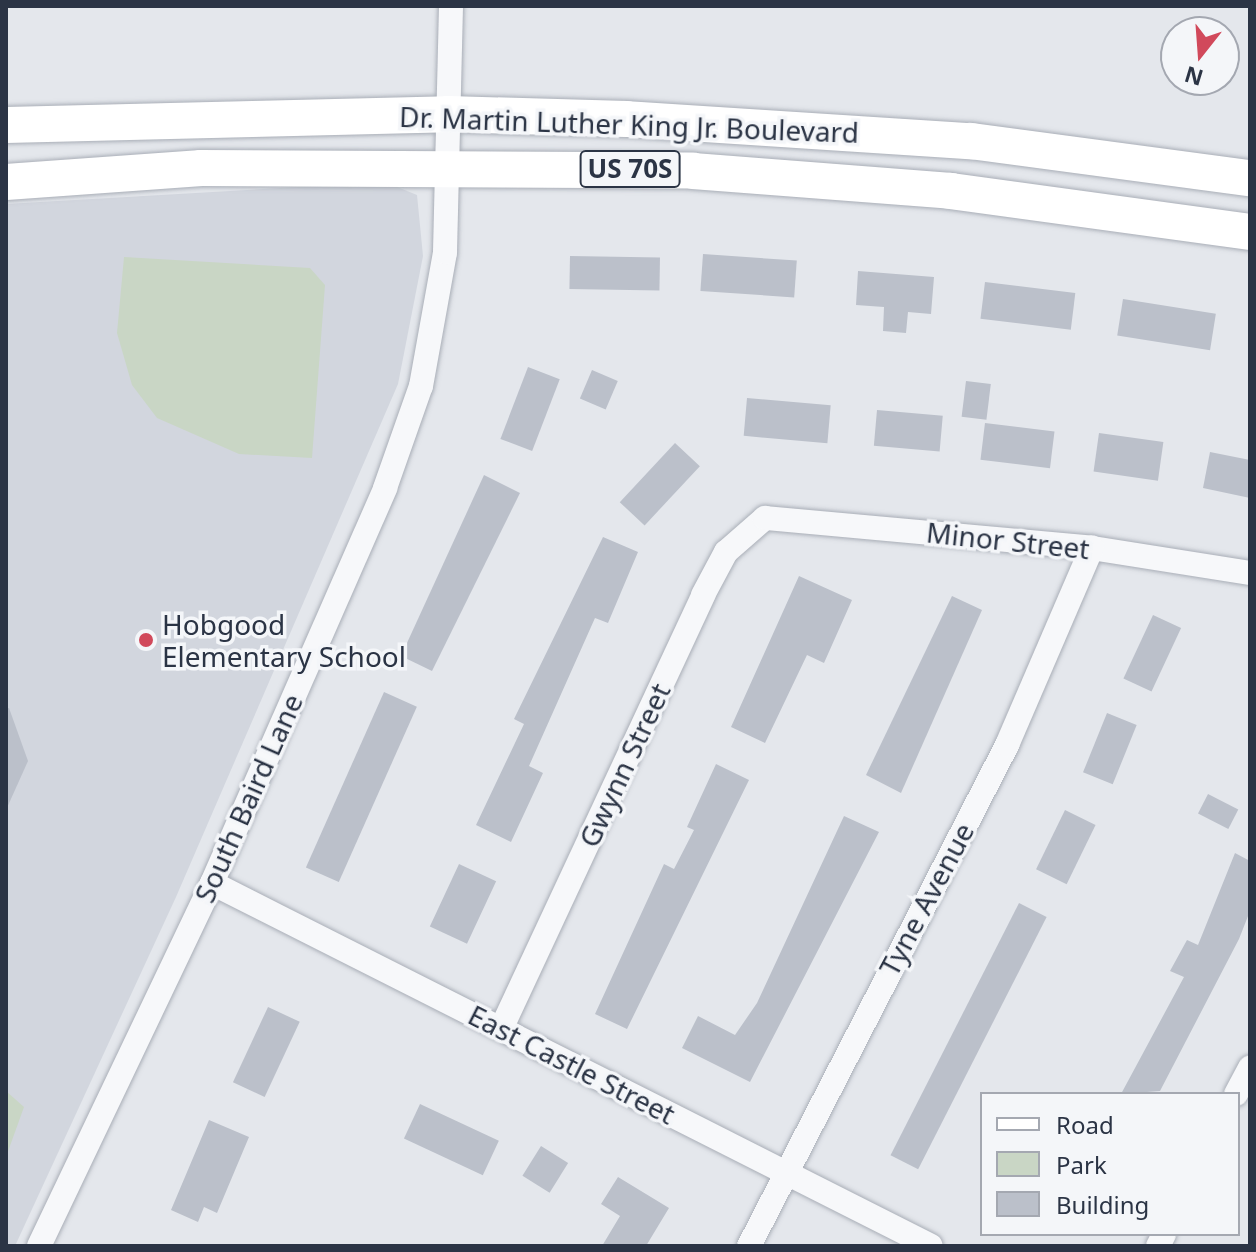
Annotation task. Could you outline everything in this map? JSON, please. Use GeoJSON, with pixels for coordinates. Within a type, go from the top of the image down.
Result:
{"type":"FeatureCollection","features":[{"type":"Feature","properties":{"kind":"main road","name":"Dr. Martin Luther King Jr. Boulevard"},"geometry":{"type":"LineString","coordinates":[[6,125],[448,114],[957,139],[1250,178]]}},
{"type":"Feature","properties":{"kind":"main road","name":"Dr. Martin Luther King Jr. Boulevard"},"geometry":{"type":"LineString","coordinates":[[6,182],[201,168],[448,166],[693,171],[923,188],[1250,232]]}},
{"type":"Feature","properties":{"kind":"street","name":"South Baird Lane"},"geometry":{"type":"LineString","coordinates":[[39,1246],[212,883],[385,488],[421,386],[445,252],[451,6]]}},
{"type":"Feature","properties":{"kind":"street","name":"Minor Street"},"geometry":{"type":"LineString","coordinates":[[765,518],[1092,548],[1250,573]]}},
{"type":"Feature","properties":{"kind":"street","name":"Gwynn Street"},"geometry":{"type":"LineString","coordinates":[[502,1027],[703,595],[726,552],[765,518]]}},
{"type":"Feature","properties":{"kind":"street","name":"Tyne Avenue"},"geometry":{"type":"LineString","coordinates":[[749,1246],[783,1174],[1007,745],[1092,548]]}},
{"type":"Feature","properties":{"kind":"street","name":"East Castle Street"},"geometry":{"type":"LineString","coordinates":[[212,883],[502,1027],[783,1174],[931,1246]]}},
{"type":"Feature","properties":{"kind":"street"},"geometry":{"type":"LineString","coordinates":[[1237,1092],[1250,1068]]}},
{"type":"Feature","properties":{"kind":"shaded area","name":"Hobgood Elementary School"},"geometry":{"type":"Polygon","coordinates":[[[385,182],[417,195],[423,256],[398,384],[176,897],[15,1246],[6,1246],[6,204],[385,182]]]}},
{"type":"Feature","properties":{"kind":"green space"},"geometry":{"type":"Polygon","coordinates":[[[124,257],[310,268],[325,285],[312,458],[239,454],[157,418],[132,385],[117,333],[124,257]]]}},
{"type":"Feature","properties":{"kind":"green space"},"geometry":{"type":"Polygon","coordinates":[[[6,1091],[24,1107],[6,1157],[6,1091]]]}},
{"type":"Feature","properties":{"kind":"building"},"geometry":{"type":"Polygon","coordinates":[[[703,254],[797,261],[794,297],[700,291],[703,254]]]}},
{"type":"Feature","properties":{"kind":"building"},"geometry":{"type":"Polygon","coordinates":[[[570,256],[660,258],[659,291],[569,289],[570,256]]]}},
{"type":"Feature","properties":{"kind":"building"},"geometry":{"type":"Polygon","coordinates":[[[858,271],[934,277],[931,314],[908,312],[906,333],[883,331],[884,307],[856,305],[858,271]]]}},
{"type":"Feature","properties":{"kind":"building"},"geometry":{"type":"Polygon","coordinates":[[[985,282],[1075,293],[1071,330],[980,319],[985,282]]]}},
{"type":"Feature","properties":{"kind":"building"},"geometry":{"type":"Polygon","coordinates":[[[1123,299],[1216,314],[1210,350],[1117,336],[1123,299]]]}},
{"type":"Feature","properties":{"kind":"building"},"geometry":{"type":"Polygon","coordinates":[[[528,367],[560,379],[532,451],[500,439],[528,367]]]}},
{"type":"Feature","properties":{"kind":"building"},"geometry":{"type":"Polygon","coordinates":[[[592,370],[618,381],[606,409],[580,399],[592,370]]]}},
{"type":"Feature","properties":{"kind":"building"},"geometry":{"type":"Polygon","coordinates":[[[966,381],[991,384],[986,420],[962,417],[966,381]]]}},
{"type":"Feature","properties":{"kind":"building"},"geometry":{"type":"Polygon","coordinates":[[[747,398],[831,405],[827,443],[744,436],[747,398]]]}},
{"type":"Feature","properties":{"kind":"building"},"geometry":{"type":"Polygon","coordinates":[[[877,410],[943,416],[940,452],[874,446],[877,410]]]}},
{"type":"Feature","properties":{"kind":"building"},"geometry":{"type":"Polygon","coordinates":[[[985,423],[1054,432],[1050,468],[980,460],[985,423]]]}},
{"type":"Feature","properties":{"kind":"building"},"geometry":{"type":"Polygon","coordinates":[[[1099,433],[1163,442],[1158,481],[1094,472],[1099,433]]]}},
{"type":"Feature","properties":{"kind":"building"},"geometry":{"type":"Polygon","coordinates":[[[675,443],[700,466],[645,525],[620,502],[675,443]]]}},
{"type":"Feature","properties":{"kind":"building"},"geometry":{"type":"Polygon","coordinates":[[[1210,452],[1250,460],[1250,498],[1203,488],[1210,452]]]}},
{"type":"Feature","properties":{"kind":"building"},"geometry":{"type":"Polygon","coordinates":[[[484,475],[520,493],[432,671],[401,656],[484,475]]]}},
{"type":"Feature","properties":{"kind":"building"},"geometry":{"type":"Polygon","coordinates":[[[603,537],[638,552],[608,623],[595,618],[529,766],[543,773],[511,842],[476,825],[524,724],[514,719],[603,537]]]}},
{"type":"Feature","properties":{"kind":"building"},"geometry":{"type":"Polygon","coordinates":[[[799,576],[852,600],[824,663],[807,655],[765,743],[731,727],[799,576]]]}},
{"type":"Feature","properties":{"kind":"building"},"geometry":{"type":"Polygon","coordinates":[[[952,596],[982,610],[901,793],[866,775],[952,596]]]}},
{"type":"Feature","properties":{"kind":"building"},"geometry":{"type":"Polygon","coordinates":[[[1153,615],[1181,628],[1152,692],[1123,678],[1153,615]]]}},
{"type":"Feature","properties":{"kind":"building"},"geometry":{"type":"Polygon","coordinates":[[[384,692],[417,707],[339,882],[306,867],[384,692]]]}},
{"type":"Feature","properties":{"kind":"building"},"geometry":{"type":"Polygon","coordinates":[[[9,708],[28,761],[6,810],[6,709],[9,708]]]}},
{"type":"Feature","properties":{"kind":"building"},"geometry":{"type":"Polygon","coordinates":[[[1107,713],[1137,725],[1113,784],[1083,772],[1107,713]]]}},
{"type":"Feature","properties":{"kind":"building"},"geometry":{"type":"Polygon","coordinates":[[[716,764],[749,780],[627,1029],[595,1014],[664,864],[674,869],[694,830],[687,827],[716,764]]]}},
{"type":"Feature","properties":{"kind":"building"},"geometry":{"type":"Polygon","coordinates":[[[1208,794],[1238,809],[1228,829],[1198,814],[1208,794]]]}},
{"type":"Feature","properties":{"kind":"building"},"geometry":{"type":"Polygon","coordinates":[[[1065,810],[1096,825],[1067,884],[1036,869],[1065,810]]]}},
{"type":"Feature","properties":{"kind":"building"},"geometry":{"type":"Polygon","coordinates":[[[844,816],[879,832],[750,1082],[682,1048],[698,1016],[735,1035],[757,1003],[844,816]]]}},
{"type":"Feature","properties":{"kind":"building"},"geometry":{"type":"Polygon","coordinates":[[[1235,853],[1250,861],[1250,911],[1239,939],[1160,1091],[1122,1092],[1184,977],[1170,971],[1187,940],[1198,945],[1235,853]]]}},
{"type":"Feature","properties":{"kind":"building"},"geometry":{"type":"Polygon","coordinates":[[[459,864],[496,881],[467,944],[430,927],[459,864]]]}},
{"type":"Feature","properties":{"kind":"building"},"geometry":{"type":"Polygon","coordinates":[[[1019,903],[1047,917],[918,1169],[891,1155],[1019,903]]]}},
{"type":"Feature","properties":{"kind":"building"},"geometry":{"type":"Polygon","coordinates":[[[268,1007],[300,1022],[265,1097],[233,1082],[268,1007]]]}},
{"type":"Feature","properties":{"kind":"building"},"geometry":{"type":"Polygon","coordinates":[[[420,1104],[499,1141],[483,1175],[404,1138],[420,1104]]]}},
{"type":"Feature","properties":{"kind":"building"},"geometry":{"type":"Polygon","coordinates":[[[209,1120],[249,1137],[217,1213],[204,1207],[198,1222],[171,1210],[209,1120]]]}},
{"type":"Feature","properties":{"kind":"building"},"geometry":{"type":"Polygon","coordinates":[[[541,1146],[568,1163],[550,1193],[522,1176],[541,1146]]]}},
{"type":"Feature","properties":{"kind":"building"},"geometry":{"type":"Polygon","coordinates":[[[618,1177],[669,1208],[646,1246],[602,1246],[620,1216],[601,1204],[618,1177]]]}},
{"type":"Feature","properties":{"kind":"place","name":"Hobgood Elementary School"},"geometry":{"type":"Point","coordinates":[146,640]}}]}
